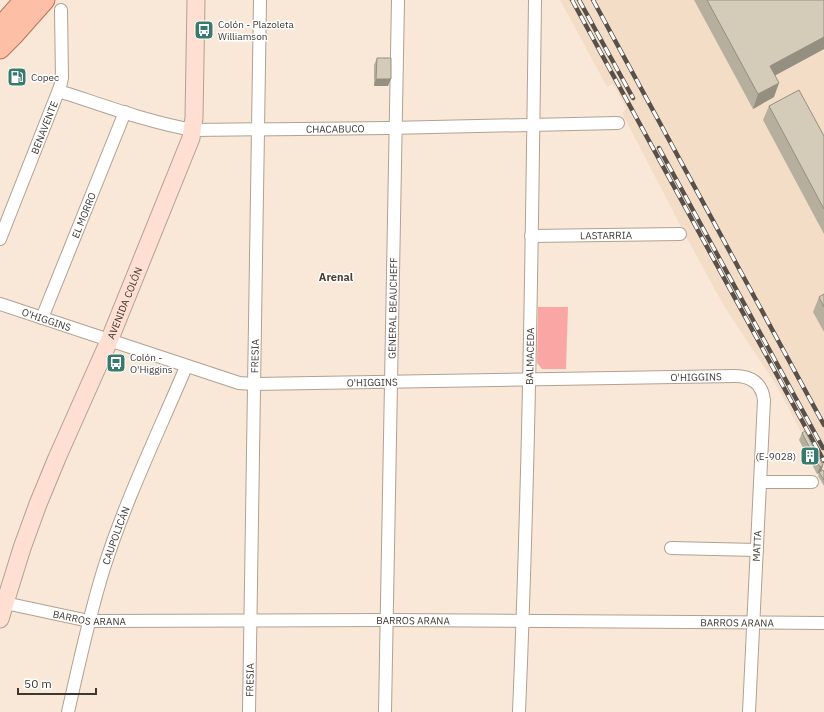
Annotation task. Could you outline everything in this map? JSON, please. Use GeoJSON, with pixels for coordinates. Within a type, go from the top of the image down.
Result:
{"type":"FeatureCollection","features":[{"type":"Feature","properties":{"kind":"main road"},"geometry":{"type":"LineString","coordinates":[[0,27],[24,0]]}},
{"type":"Feature","properties":{"kind":"main road"},"geometry":{"type":"LineString","coordinates":[[0,49],[23,26],[45,0]]}},
{"type":"Feature","properties":{"kind":"main road","name":"AVENIDA COLÓN"},"geometry":{"type":"LineString","coordinates":[[0,620],[2,602],[38,504],[109,341],[188,147],[193,130],[195,104],[196,0]]}},
{"type":"Feature","properties":{"kind":"street","name":"FRESIA"},"geometry":{"type":"LineString","coordinates":[[249,712],[260,0]]}},
{"type":"Feature","properties":{"kind":"street","name":"GENERAL BEAUCHEFF"},"geometry":{"type":"LineString","coordinates":[[385,712],[398,0]]}},
{"type":"Feature","properties":{"kind":"street","name":"BALMACEDA"},"geometry":{"type":"LineString","coordinates":[[519,712],[523,622],[535,0]]}},
{"type":"Feature","properties":{"kind":"street","name":"BENAVENTE"},"geometry":{"type":"LineString","coordinates":[[0,239],[59,91],[62,78],[61,10]]}},
{"type":"Feature","properties":{"kind":"street","name":"CHACABUCO"},"geometry":{"type":"LineString","coordinates":[[59,91],[125,112],[193,130],[396,128],[618,123]]}},
{"type":"Feature","properties":{"kind":"street","name":"EL MORRO"},"geometry":{"type":"LineString","coordinates":[[42,318],[125,112]]}},
{"type":"Feature","properties":{"kind":"street","name":"LASTARRIA"},"geometry":{"type":"LineString","coordinates":[[531,236],[680,234]]}},
{"type":"Feature","properties":{"kind":"street","name":"O'HIGGINS"},"geometry":{"type":"LineString","coordinates":[[0,304],[186,367],[239,383],[254,384],[735,376],[749,378],[756,382]]}},
{"type":"Feature","properties":{"kind":"street","name":"CAUPOLICÁN"},"geometry":{"type":"LineString","coordinates":[[68,712],[89,621],[104,567],[122,518],[186,367]]}},
{"type":"Feature","properties":{"kind":"street","name":"MATTA"},"geometry":{"type":"LineString","coordinates":[[749,712],[764,400],[762,389],[756,382]]}},
{"type":"Feature","properties":{"kind":"street"},"geometry":{"type":"LineString","coordinates":[[760,482],[812,482]]}},
{"type":"Feature","properties":{"kind":"street"},"geometry":{"type":"LineString","coordinates":[[671,548],[757,550]]}},
{"type":"Feature","properties":{"kind":"street","name":"BARROS ARANA"},"geometry":{"type":"LineString","coordinates":[[2,602],[89,621],[387,620],[824,623]]}},
{"type":"Feature","properties":{"kind":"shaded area"},"geometry":{"type":"Polygon","coordinates":[[[560,0],[824,0],[824,476],[778,388],[724,306],[689,242],[622,113],[626,108],[613,84],[607,87],[560,0]]]}},
{"type":"Feature","properties":{"kind":"shaded area"},"geometry":{"type":"Polygon","coordinates":[[[538,307],[568,307],[566,369],[542,369],[537,363],[538,307]]]}},
{"type":"Feature","properties":{"kind":"building"},"geometry":{"type":"Polygon","coordinates":[[[707,0],[824,0],[824,37],[770,66],[779,83],[758,94],[707,0]]]}},
{"type":"Feature","properties":{"kind":"building"},"geometry":{"type":"Polygon","coordinates":[[[377,58],[391,58],[391,79],[376,79],[377,58]]]}},
{"type":"Feature","properties":{"kind":"building"},"geometry":{"type":"Polygon","coordinates":[[[799,90],[824,136],[824,209],[769,106],[799,90]]]}},
{"type":"Feature","properties":{"kind":"building"},"geometry":{"type":"Polygon","coordinates":[[[824,294],[824,307],[819,297],[824,294]]]}},
{"type":"Feature","properties":{"kind":"building"},"geometry":{"type":"Polygon","coordinates":[[[805,431],[823,465],[820,467],[802,433],[805,431]]]}},
{"type":"Feature","properties":{"kind":"building"},"geometry":{"type":"Polygon","coordinates":[[[823,470],[824,472],[824,480],[819,472],[823,470]]]}},
{"type":"Feature","properties":{"kind":"railway"},"geometry":{"type":"LineString","coordinates":[[572,0],[824,461]]}},
{"type":"Feature","properties":{"kind":"railway"},"geometry":{"type":"LineString","coordinates":[[579,0],[633,98]]}},
{"type":"Feature","properties":{"kind":"railway"},"geometry":{"type":"LineString","coordinates":[[593,0],[824,425]]}},
{"type":"Feature","properties":{"kind":"railway"},"geometry":{"type":"LineString","coordinates":[[659,148],[823,448]]}},
{"type":"Feature","properties":{"kind":"place","name":"Colón - Plazoleta Williamson"},"geometry":{"type":"Point","coordinates":[204,30]}},
{"type":"Feature","properties":{"kind":"place","name":"Copec"},"geometry":{"type":"Point","coordinates":[17,77]}},
{"type":"Feature","properties":{"kind":"place","name":"Colón - O'Higgins"},"geometry":{"type":"Point","coordinates":[116,363]}},
{"type":"Feature","properties":{"kind":"place","name":"(E-9028)"},"geometry":{"type":"Point","coordinates":[810,456]}},
{"type":"Feature","properties":{"kind":"district","name":"Arenal"},"geometry":{"type":"Point","coordinates":[336,277]}}]}
